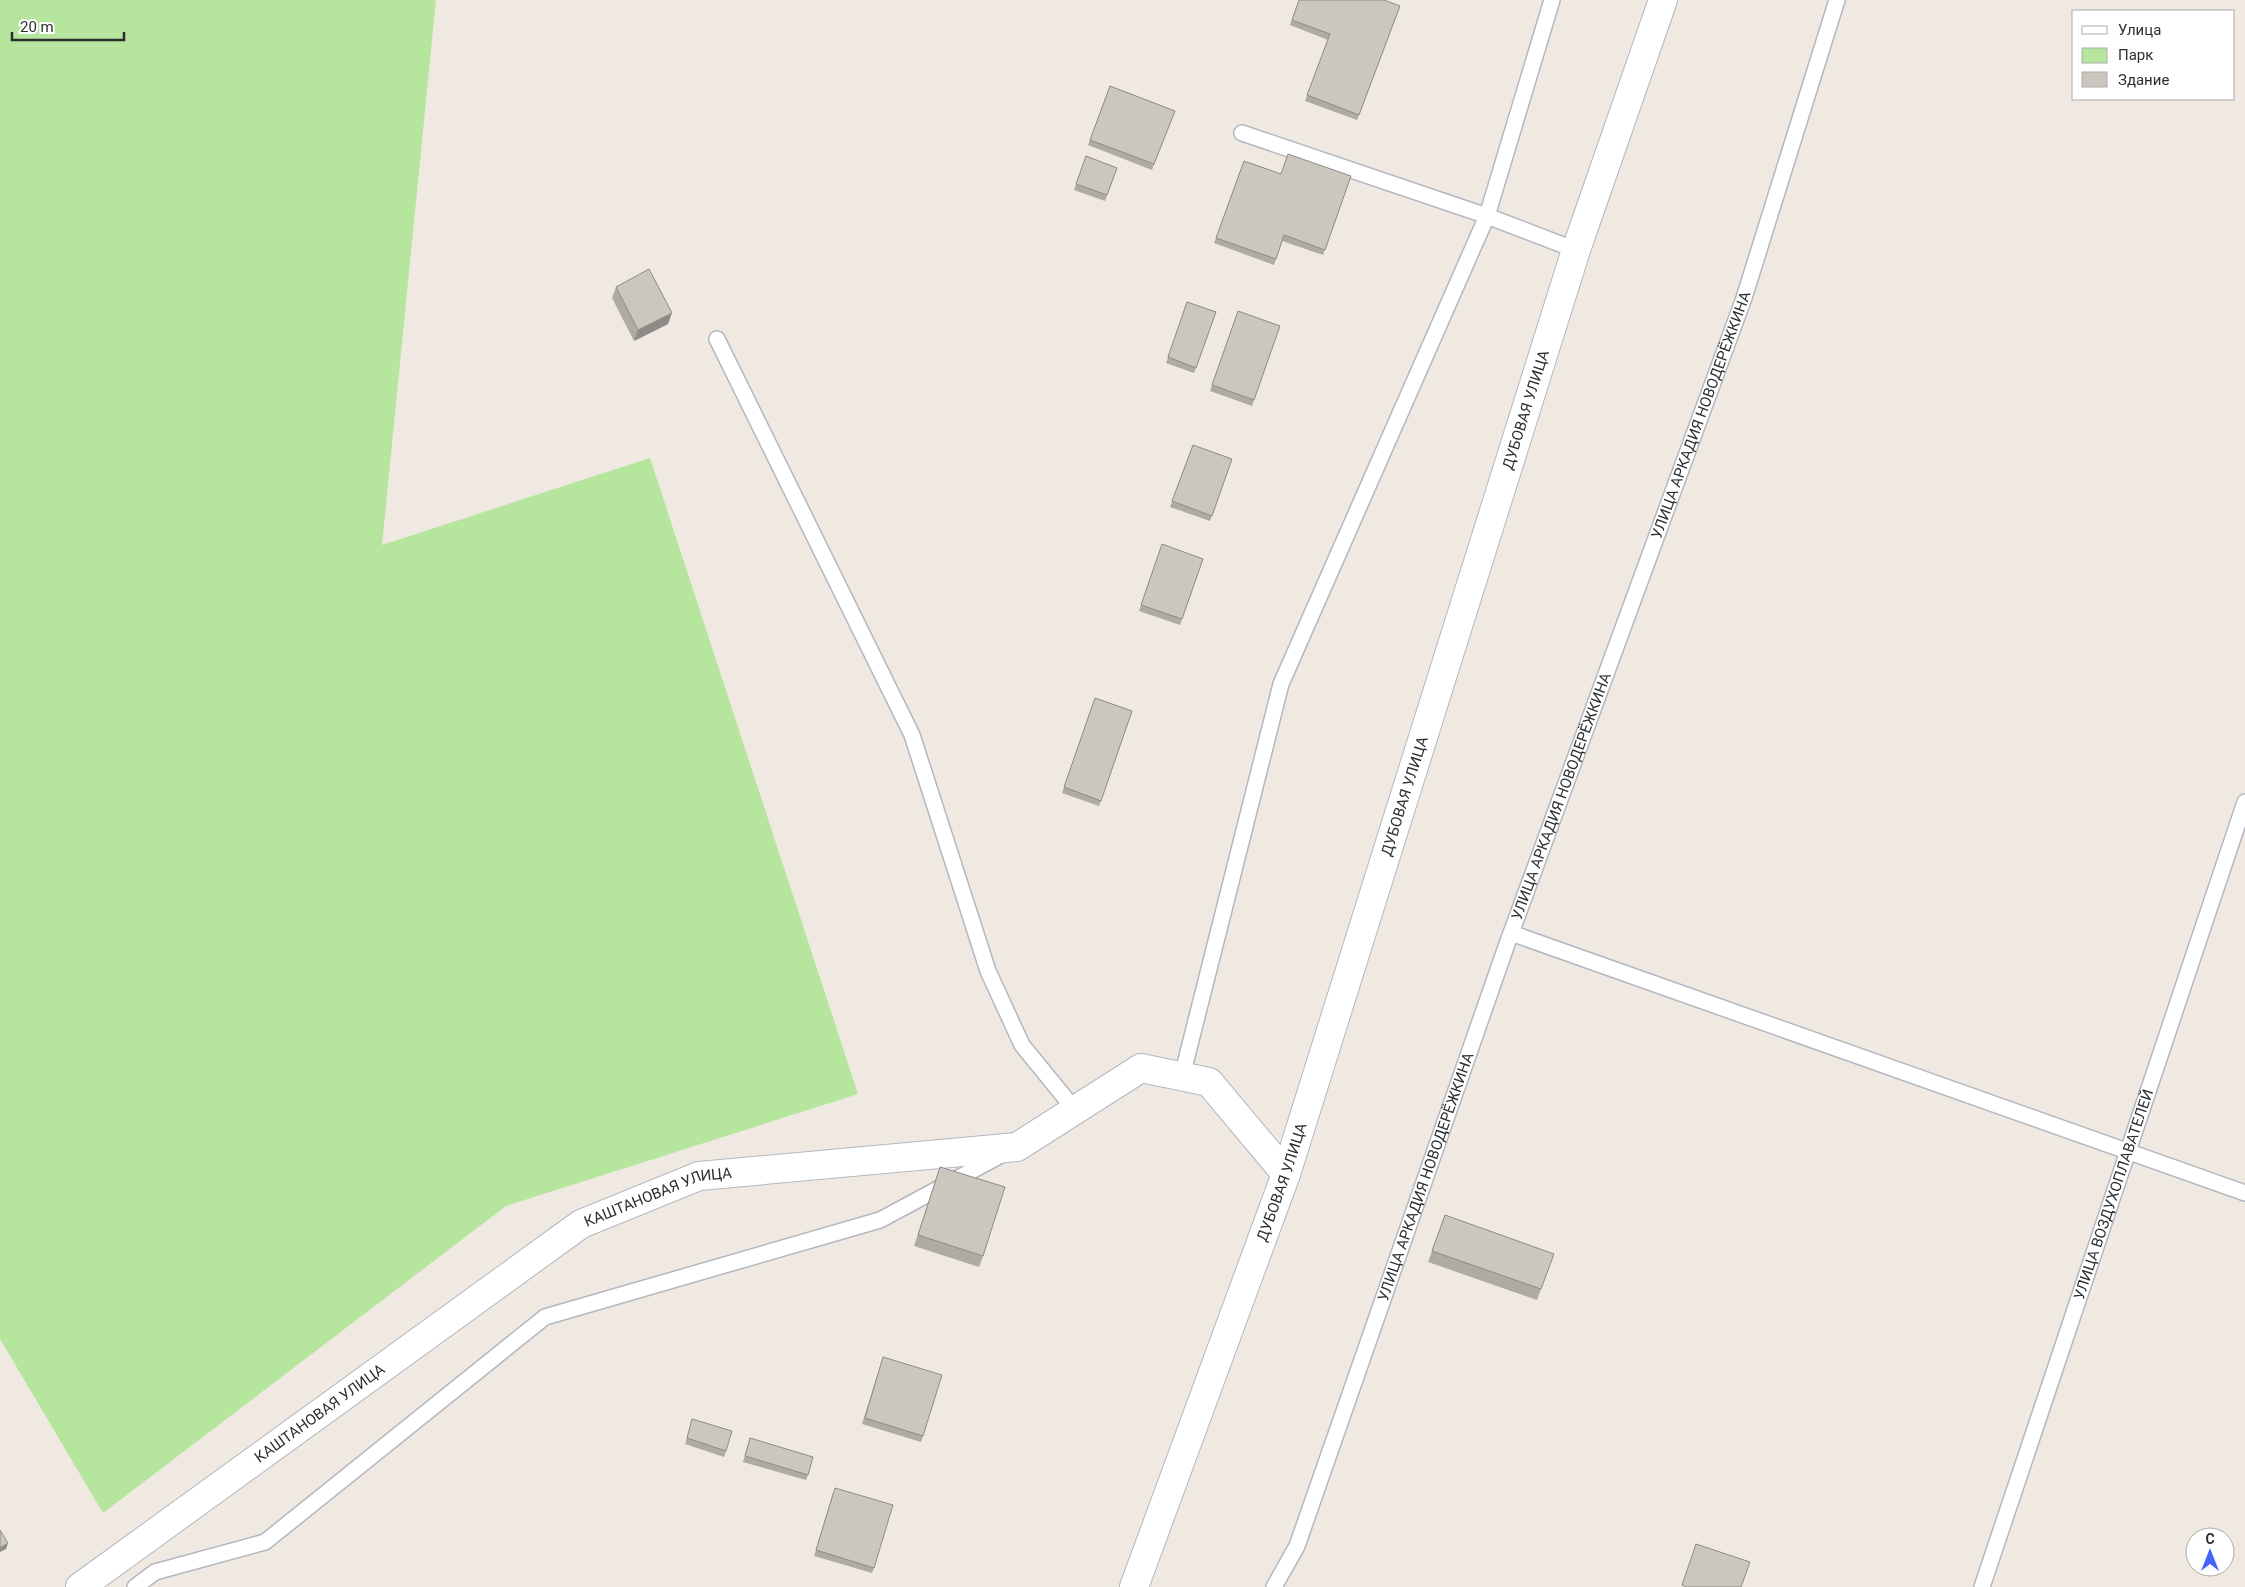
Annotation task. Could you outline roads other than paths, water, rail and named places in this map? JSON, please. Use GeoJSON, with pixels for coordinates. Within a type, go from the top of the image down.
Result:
{"type":"FeatureCollection","features":[{"type":"Feature","properties":{"kind":"street","name":"ДУБОВАЯ УЛИЦА"},"geometry":{"type":"LineString","coordinates":[[1134,1587],[1286,1174],[1576,250],[1663,0]]}},
{"type":"Feature","properties":{"kind":"street","name":"КАШТАНОВАЯ УЛИЦА"},"geometry":{"type":"LineString","coordinates":[[80,1587],[581,1224],[699,1176],[1017,1147],[1141,1068],[1209,1082],[1286,1174]]}},
{"type":"Feature","properties":{"kind":"lane"},"geometry":{"type":"LineString","coordinates":[[1182,1076],[1281,684],[1487,216],[1552,0]]}},
{"type":"Feature","properties":{"kind":"lane","name":"УЛИЦА АРКАДИЯ НОВОДЕРЁЖКИНА"},"geometry":{"type":"LineString","coordinates":[[1274,1587],[1297,1546],[1511,933],[1744,298],[1837,0]]}},
{"type":"Feature","properties":{"kind":"lane"},"geometry":{"type":"LineString","coordinates":[[1242,133],[1487,216],[1576,250]]}},
{"type":"Feature","properties":{"kind":"lane"},"geometry":{"type":"LineString","coordinates":[[718,339],[912,735],[988,971],[1022,1045],[1075,1110]]}},
{"type":"Feature","properties":{"kind":"lane","name":"УЛИЦА ВОЗДУХОПЛАВАТЕЛЕЙ"},"geometry":{"type":"LineString","coordinates":[[1982,1587],[2245,802]]}},
{"type":"Feature","properties":{"kind":"lane"},"geometry":{"type":"LineString","coordinates":[[1511,933],[2245,1193]]}},
{"type":"Feature","properties":{"kind":"lane"},"geometry":{"type":"LineString","coordinates":[[135,1587],[155,1572],[264,1542],[546,1317],[880,1220],[1017,1147]]}}]}
